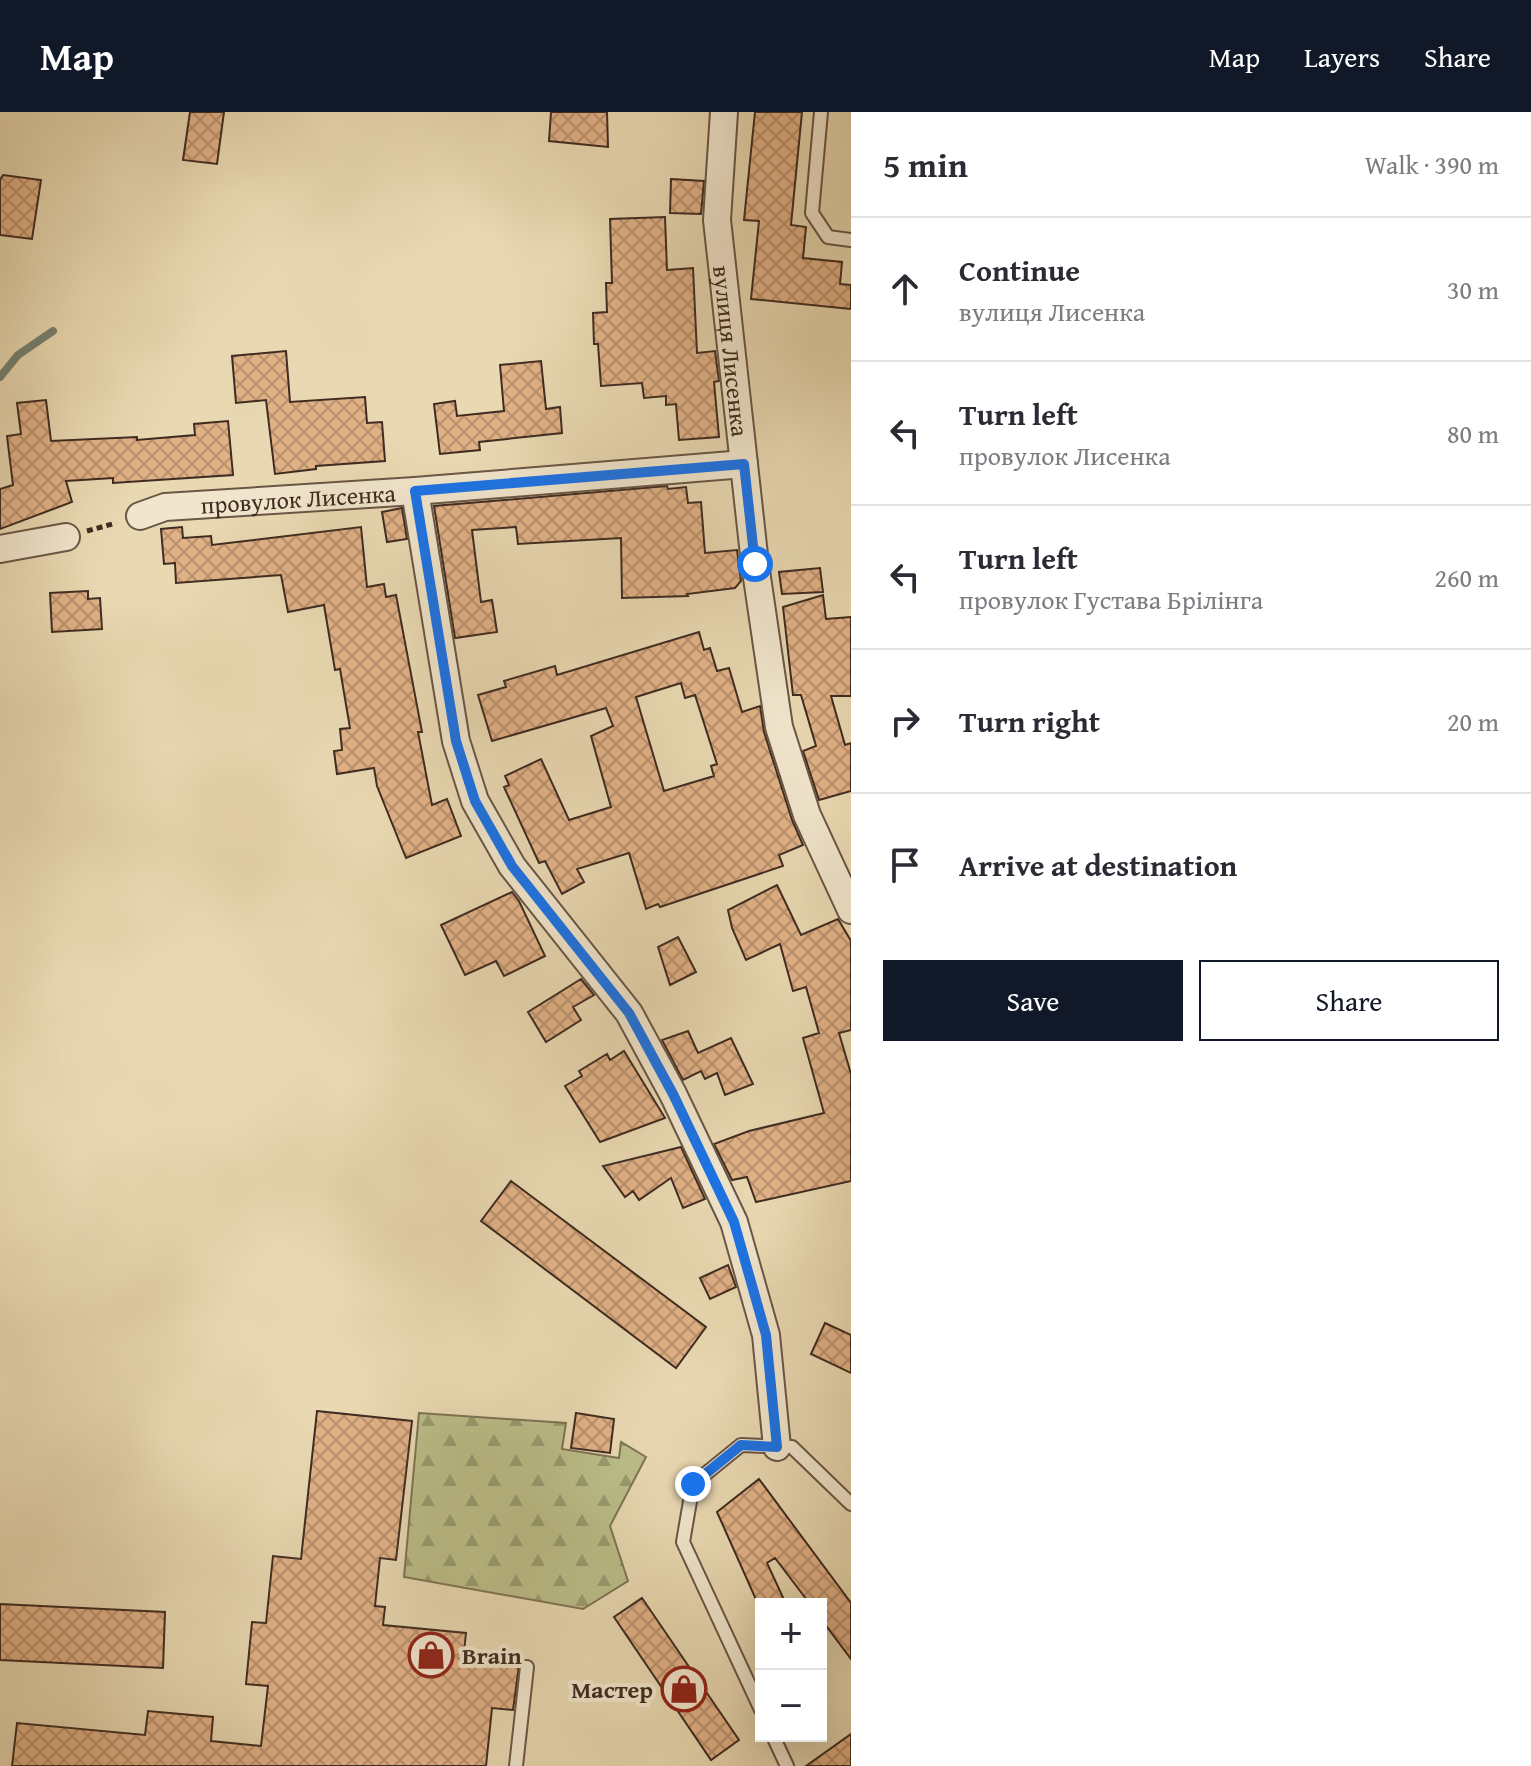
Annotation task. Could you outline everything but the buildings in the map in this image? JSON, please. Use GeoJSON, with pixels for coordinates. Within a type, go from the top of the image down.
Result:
{"type":"FeatureCollection","features":[{"type":"Feature","properties":{"kind":"street","name":"вулиця Лисенка"},"geometry":{"type":"LineString","coordinates":[[724,112],[717,220],[744,464],[779,727],[807,815],[851,910]]}},
{"type":"Feature","properties":{"kind":"street","name":"провулок Лисенка"},"geometry":{"type":"LineString","coordinates":[[140,516],[165,507],[415,491],[744,464]]}},
{"type":"Feature","properties":{"kind":"street"},"geometry":{"type":"LineString","coordinates":[[415,491],[456,741],[475,801],[512,866],[629,1013],[673,1094],[734,1222],[766,1335],[777,1447]]}},
{"type":"Feature","properties":{"kind":"street"},"geometry":{"type":"LineString","coordinates":[[0,549],[66,537]]}},
{"type":"Feature","properties":{"kind":"lane"},"geometry":{"type":"LineString","coordinates":[[821,112],[812,213],[828,237],[851,240]]}},
{"type":"Feature","properties":{"kind":"lane"},"geometry":{"type":"LineString","coordinates":[[755,1697],[683,1542],[693,1484],[741,1445],[792,1447],[851,1504]]}},
{"type":"Feature","properties":{"kind":"lane"},"geometry":{"type":"LineString","coordinates":[[516,1766],[527,1667]]}},
{"type":"Feature","properties":{"kind":"lane"},"geometry":{"type":"LineString","coordinates":[[776,1742],[787,1766]]}},
{"type":"Feature","properties":{"kind":"path"},"geometry":{"type":"LineString","coordinates":[[66,537],[140,516]]}},
{"type":"Feature","properties":{"kind":"green space"},"geometry":{"type":"Polygon","coordinates":[[[419,1413],[566,1423],[562,1449],[619,1458],[621,1442],[646,1457],[610,1526],[628,1581],[583,1609],[404,1577],[419,1413]]]}},
{"type":"Feature","properties":{"kind":"waterway"},"geometry":{"type":"LineString","coordinates":[[0,377],[18,355],[53,331]]}},
{"type":"Feature","properties":{"kind":"place","name":"Brain"},"geometry":{"type":"Point","coordinates":[431,1655]}},
{"type":"Feature","properties":{"kind":"place","name":"Мастер"},"geometry":{"type":"Point","coordinates":[684,1689]}},
{"type":"Feature","properties":{"kind":"route"},"geometry":{"type":"LineString","coordinates":[[693,1484],[741,1445],[777,1447],[766,1335],[734,1222],[673,1094],[629,1013],[512,866],[475,801],[456,741],[415,491],[744,464],[755,564]]}}]}
